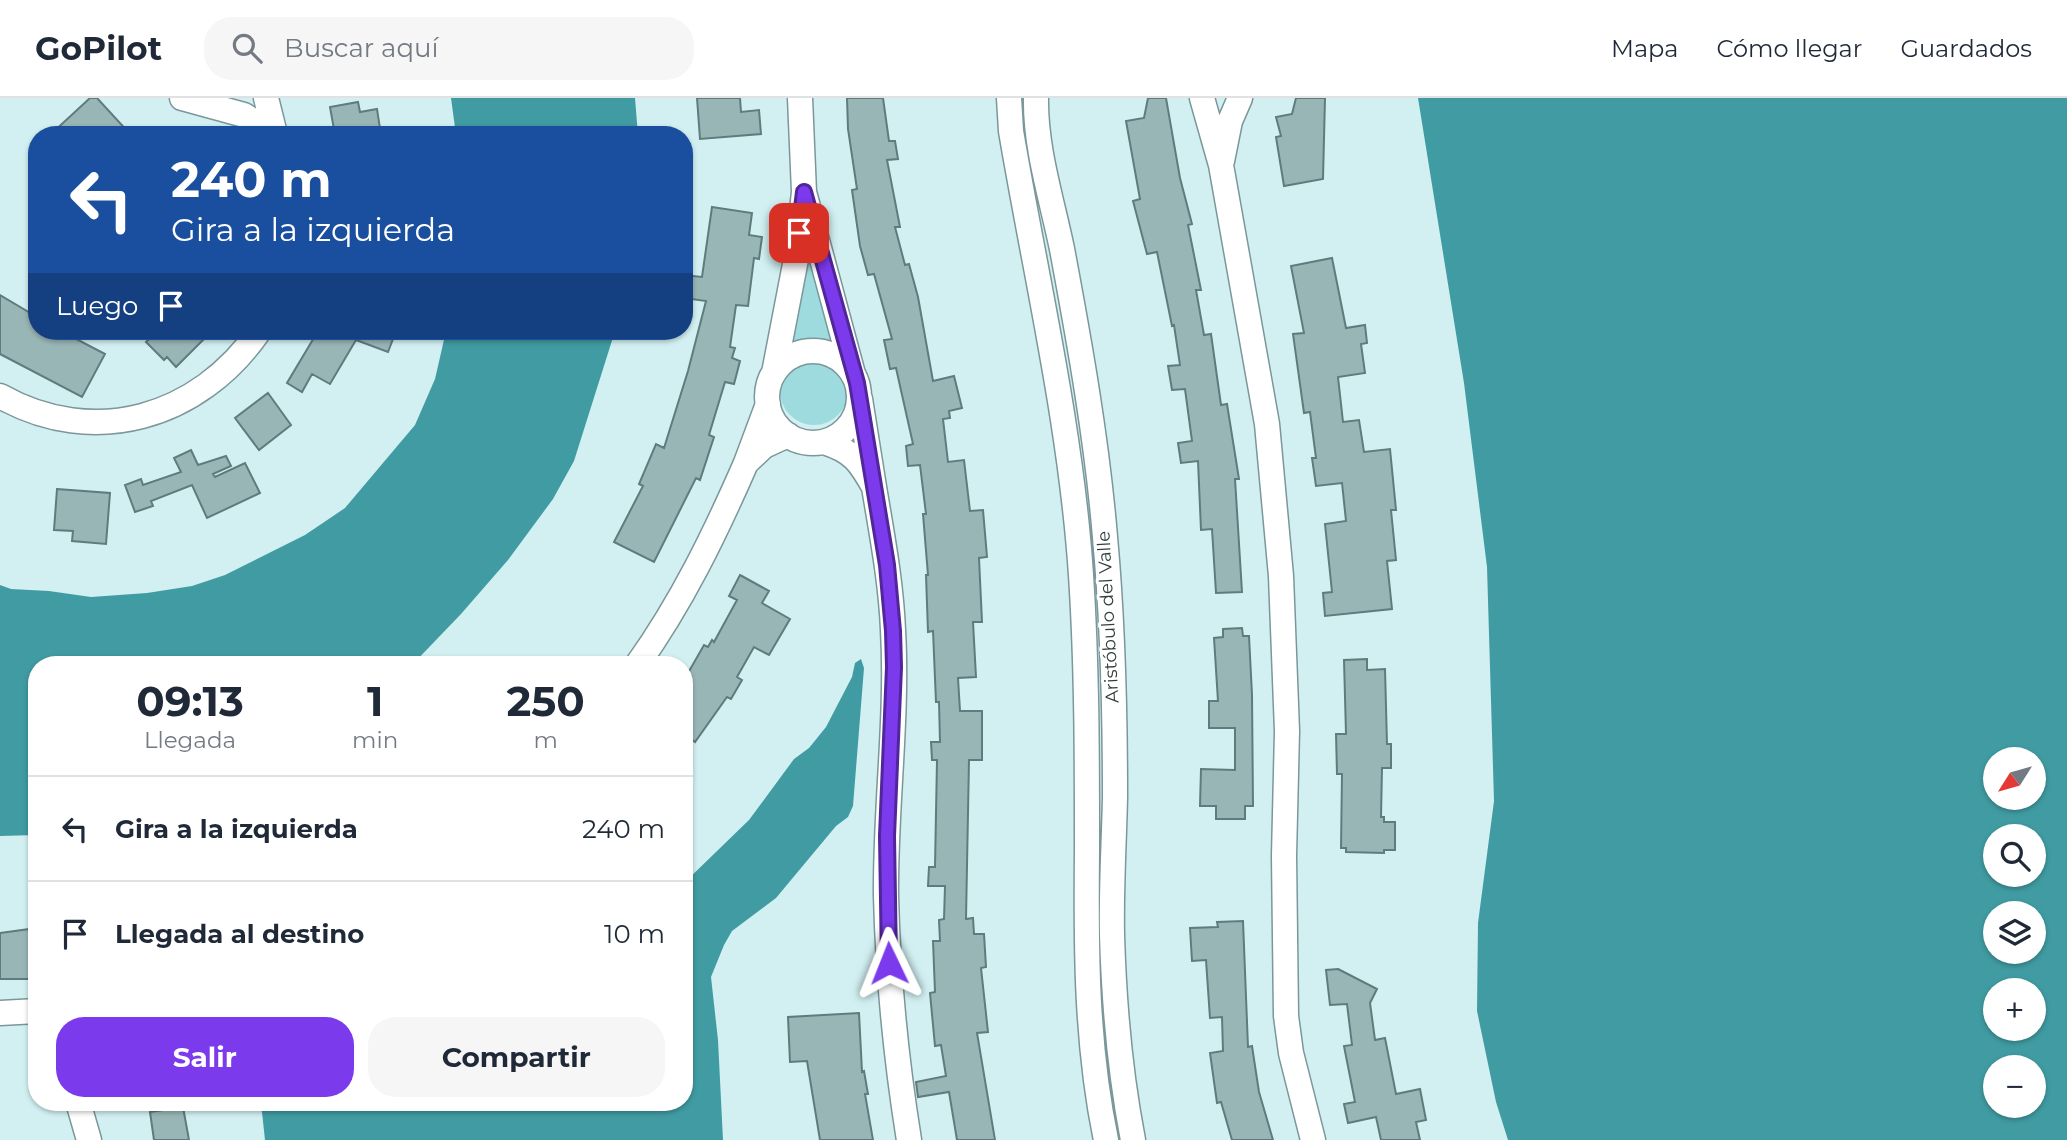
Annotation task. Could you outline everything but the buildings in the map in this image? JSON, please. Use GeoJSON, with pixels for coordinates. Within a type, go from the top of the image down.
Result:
{"type":"FeatureCollection","features":[{"type":"Feature","properties":{"kind":"street"},"geometry":{"type":"LineString","coordinates":[[182,98],[244,115],[262,126]]}},
{"type":"Feature","properties":{"kind":"street"},"geometry":{"type":"LineString","coordinates":[[266,98],[273,126]]}},
{"type":"Feature","properties":{"kind":"street"},"geometry":{"type":"LineString","coordinates":[[643,656],[673,611],[698,566],[746,463],[768,404],[797,254],[804,192],[800,98]]}},
{"type":"Feature","properties":{"kind":"street","name":"Aristóbulo del Valle"},"geometry":{"type":"LineString","coordinates":[[1009,98],[1013,142],[1065,432],[1081,573],[1086,684],[1086,971],[1092,1050],[1106,1140]]}},
{"type":"Feature","properties":{"kind":"street","name":"Aristóbulo del Valle"},"geometry":{"type":"LineString","coordinates":[[1037,98],[1042,151],[1085,379],[1105,536],[1114,709],[1114,989],[1121,1066],[1133,1140]]}},
{"type":"Feature","properties":{"kind":"street"},"geometry":{"type":"LineString","coordinates":[[1202,98],[1221,165],[1267,424],[1281,576],[1287,731],[1284,856],[1286,1016],[1291,1053],[1312,1140]]}},
{"type":"Feature","properties":{"kind":"street"},"geometry":{"type":"LineString","coordinates":[[1221,165],[1230,121],[1240,98]]}},
{"type":"Feature","properties":{"kind":"street"},"geometry":{"type":"LineString","coordinates":[[804,192],[856,383],[887,565],[893,631],[886,897],[890,990],[898,1072],[909,1140]]}},
{"type":"Feature","properties":{"kind":"street"},"geometry":{"type":"LineString","coordinates":[[0,396],[22,408],[53,418],[83,422],[123,421],[157,413],[196,394],[220,376],[251,340]]}},
{"type":"Feature","properties":{"kind":"street"},"geometry":{"type":"LineString","coordinates":[[774,373],[791,357],[814,351],[829,354],[843,362],[856,383],[858,406],[854,419],[846,429],[824,442]]}},
{"type":"Feature","properties":{"kind":"street"},"geometry":{"type":"LineString","coordinates":[[768,404],[779,427],[788,436],[799,441],[824,442],[844,448],[862,467],[874,487]]}},
{"type":"Feature","properties":{"kind":"street"},"geometry":{"type":"LineString","coordinates":[[746,463],[764,446],[788,436]]}},
{"type":"Feature","properties":{"kind":"street"},"geometry":{"type":"LineString","coordinates":[[0,1013],[28,1011]]}},
{"type":"Feature","properties":{"kind":"street"},"geometry":{"type":"LineString","coordinates":[[81,1111],[89,1140]]}},
{"type":"Feature","properties":{"kind":"shaded area"},"geometry":{"type":"Polygon","coordinates":[[[451,98],[635,98],[637,126],[455,126],[451,98]]]}},
{"type":"Feature","properties":{"kind":"shaded area"},"geometry":{"type":"Polygon","coordinates":[[[1418,98],[2067,98],[2067,1140],[1508,1140],[1496,1102],[1477,1011],[1478,923],[1494,801],[1487,567],[1464,383],[1418,98]]]}},
{"type":"Feature","properties":{"kind":"shaded area"},"geometry":{"type":"Polygon","coordinates":[[[805,235],[836,345],[816,338],[792,343],[805,235]]]}},
{"type":"Feature","properties":{"kind":"shaded area"},"geometry":{"type":"Polygon","coordinates":[[[444,340],[612,340],[574,461],[553,499],[508,560],[421,656],[28,656],[28,835],[0,836],[0,585],[11,589],[91,597],[192,586],[225,575],[305,535],[345,508],[415,425],[435,379],[444,340]]]}},
{"type":"Feature","properties":{"kind":"shaded area"},"geometry":{"type":"Polygon","coordinates":[[[814,357],[827,360],[838,367],[845,378],[848,391],[845,404],[838,415],[827,422],[814,425],[801,422],[790,415],[783,404],[780,391],[783,378],[790,367],[801,360],[814,357]]]}},
{"type":"Feature","properties":{"kind":"shaded area"},"geometry":{"type":"Polygon","coordinates":[[[861,659],[864,668],[853,806],[848,817],[836,826],[776,898],[732,931],[711,977],[718,1040],[723,1140],[265,1140],[262,1111],[693,1111],[693,874],[749,820],[794,759],[809,748],[826,727],[852,677],[855,663],[861,659]]]}},
{"type":"Feature","properties":{"kind":"route"},"geometry":{"type":"LineString","coordinates":[[799,233],[804,192],[857,383],[887,565],[894,667],[887,836],[889,963]]}}]}
